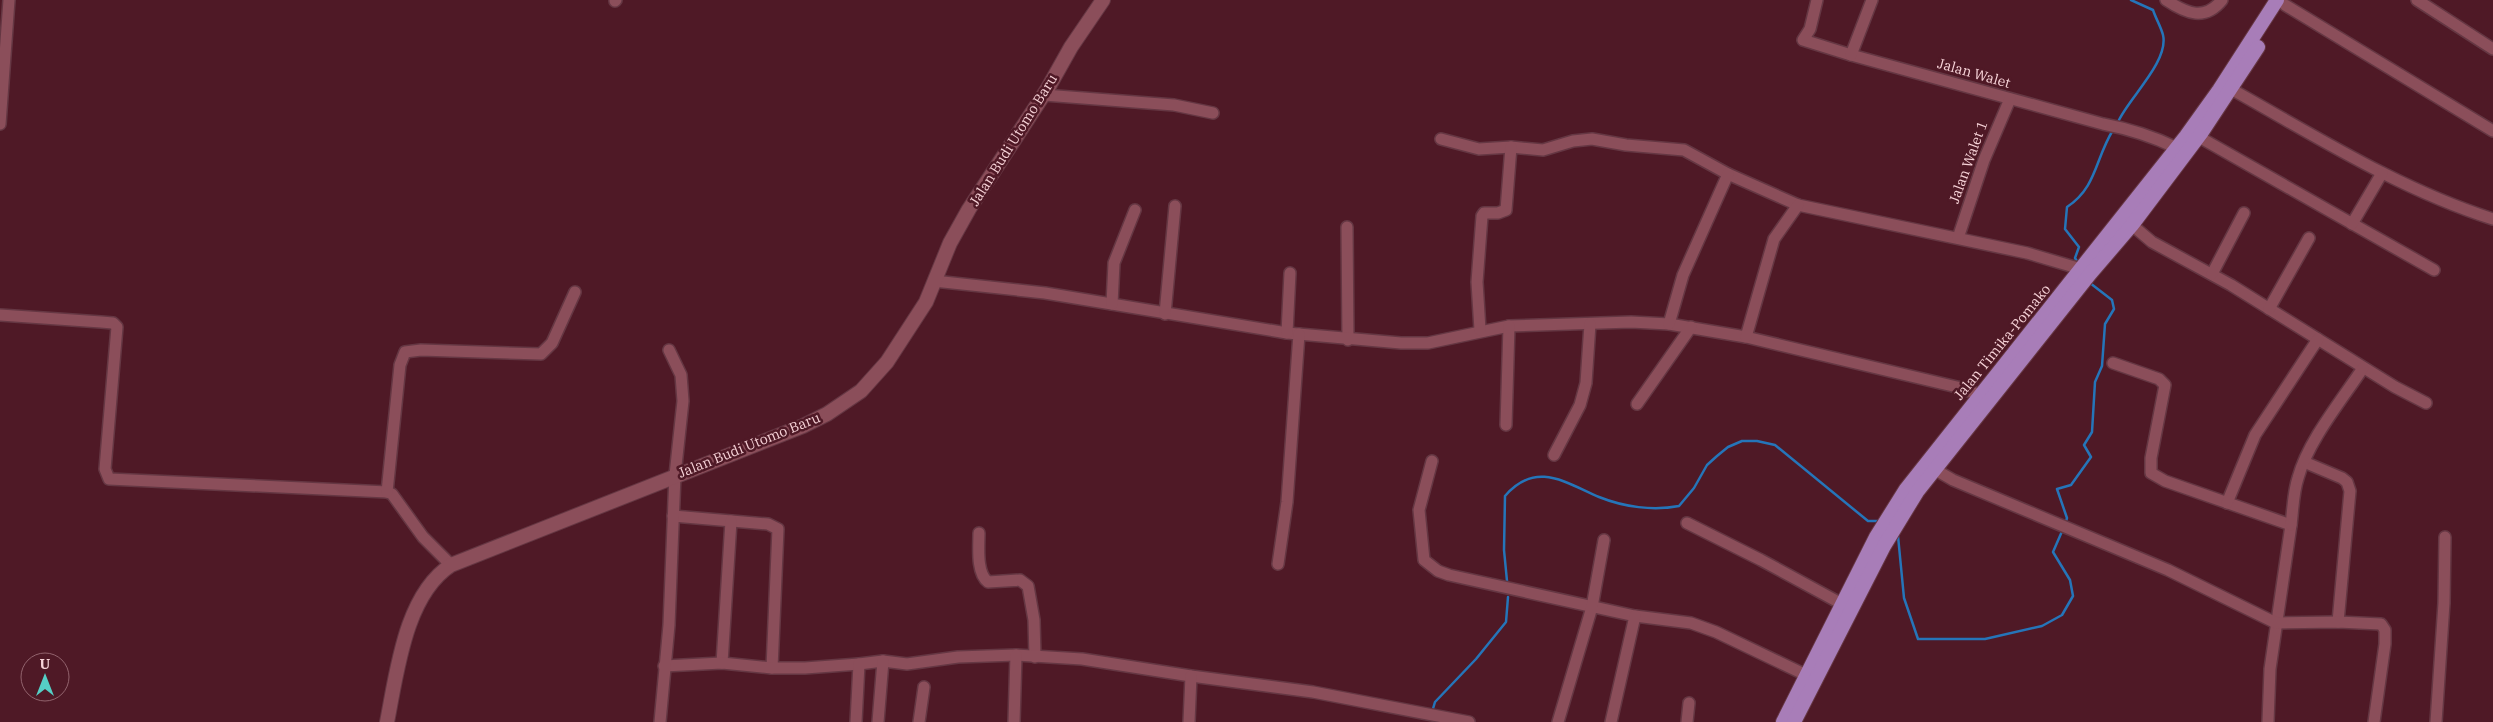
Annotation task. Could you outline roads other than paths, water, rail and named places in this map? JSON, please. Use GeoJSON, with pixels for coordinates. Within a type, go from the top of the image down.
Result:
{"type":"FeatureCollection","features":[{"type":"Feature","properties":{"kind":"highway","name":"Jalan Timika-Pomako"},"geometry":{"type":"LineString","coordinates":[[1783,722],[1892,508],[1982,394],[2057,307],[2132,225],[2231,90],[2283,2]]}},
{"type":"Feature","properties":{"kind":"highway","name":"Jalan Timika-Pomako"},"geometry":{"type":"LineString","coordinates":[[1794,722],[1884,546],[1934,469],[2057,307],[2081,269],[2177,148],[2283,2]]}},
{"type":"Feature","properties":{"kind":"street"},"geometry":{"type":"LineString","coordinates":[[0,124],[10,0]]}},
{"type":"Feature","properties":{"kind":"street","name":"Jalan Budi Utomo Baru"},"geometry":{"type":"LineString","coordinates":[[387,722],[399,663],[414,612],[428,585],[438,573],[450,565],[803,426],[828,414],[860,391],[887,362],[926,302],[950,244],[969,209],[1044,95],[1071,47],[1103,0]]}},
{"type":"Feature","properties":{"kind":"street","name":"Jalan Walet"},"geometry":{"type":"LineString","coordinates":[[1817,0],[1810,29],[1804,40],[2010,99],[2103,124],[2130,128],[2155,137],[2177,148]]}},
{"type":"Feature","properties":{"kind":"street"},"geometry":{"type":"LineString","coordinates":[[1851,55],[1872,0]]}},
{"type":"Feature","properties":{"kind":"street"},"geometry":{"type":"LineString","coordinates":[[2166,0],[2188,11],[2204,14],[2213,10],[2222,0]]}},
{"type":"Feature","properties":{"kind":"street"},"geometry":{"type":"LineString","coordinates":[[2417,0],[2493,49]]}},
{"type":"Feature","properties":{"kind":"street"},"geometry":{"type":"LineString","coordinates":[[2283,2],[2493,131]]}},
{"type":"Feature","properties":{"kind":"street"},"geometry":{"type":"LineString","coordinates":[[2231,90],[2382,173],[2439,200],[2493,219]]}},
{"type":"Feature","properties":{"kind":"street"},"geometry":{"type":"LineString","coordinates":[[1044,95],[1181,106],[1213,113]]}},
{"type":"Feature","properties":{"kind":"street","name":"Jalan Walet 1"},"geometry":{"type":"LineString","coordinates":[[1958,238],[1984,160],[2010,99]]}},
{"type":"Feature","properties":{"kind":"street"},"geometry":{"type":"LineString","coordinates":[[2199,136],[2434,270]]}},
{"type":"Feature","properties":{"kind":"street"},"geometry":{"type":"LineString","coordinates":[[1441,140],[1479,149],[1511,147],[1543,150],[1573,140],[1592,140],[1684,150],[1728,174],[1798,205],[2056,260],[2081,269]]}},
{"type":"Feature","properties":{"kind":"street"},"geometry":{"type":"LineString","coordinates":[[1480,330],[1478,282],[1482,216],[1484,213],[1498,213],[1506,210],[1511,147]]}},
{"type":"Feature","properties":{"kind":"street"},"geometry":{"type":"LineString","coordinates":[[2352,224],[2382,173]]}},
{"type":"Feature","properties":{"kind":"street"},"geometry":{"type":"LineString","coordinates":[[1669,324],[1683,275],[1728,174]]}},
{"type":"Feature","properties":{"kind":"street"},"geometry":{"type":"LineString","coordinates":[[1746,337],[1774,240],[1798,205]]}},
{"type":"Feature","properties":{"kind":"street"},"geometry":{"type":"LineString","coordinates":[[1165,314],[1175,206]]}},
{"type":"Feature","properties":{"kind":"street"},"geometry":{"type":"LineString","coordinates":[[1112,304],[1114,263],[1135,210]]}},
{"type":"Feature","properties":{"kind":"street"},"geometry":{"type":"LineString","coordinates":[[2212,274],[2244,213]]}},
{"type":"Feature","properties":{"kind":"street"},"geometry":{"type":"LineString","coordinates":[[2132,225],[2162,247],[2212,274],[2363,368],[2426,403]]}},
{"type":"Feature","properties":{"kind":"street"},"geometry":{"type":"LineString","coordinates":[[1347,227],[1348,340]]}},
{"type":"Feature","properties":{"kind":"street"},"geometry":{"type":"LineString","coordinates":[[2269,309],[2310,238]]}},
{"type":"Feature","properties":{"kind":"street"},"geometry":{"type":"LineString","coordinates":[[1278,564],[1287,502],[1293,334],[1290,273]]}},
{"type":"Feature","properties":{"kind":"street"},"geometry":{"type":"LineString","coordinates":[[934,281],[1045,293],[1293,334],[1348,340],[1416,344],[1444,340],[1480,330],[1509,326],[1669,324],[1746,337],[1982,394]]}},
{"type":"Feature","properties":{"kind":"street"},"geometry":{"type":"LineString","coordinates":[[387,492],[400,365],[405,352],[421,350],[541,354],[552,342],[575,292]]}},
{"type":"Feature","properties":{"kind":"street"},"geometry":{"type":"LineString","coordinates":[[0,315],[112,323],[117,327],[117,346],[105,468],[109,479],[387,492],[392,494],[416,528],[450,565]]}},
{"type":"Feature","properties":{"kind":"street"},"geometry":{"type":"LineString","coordinates":[[1554,455],[1580,405],[1586,383],[1590,324]]}},
{"type":"Feature","properties":{"kind":"street"},"geometry":{"type":"LineString","coordinates":[[1506,425],[1509,326]]}},
{"type":"Feature","properties":{"kind":"street"},"geometry":{"type":"LineString","coordinates":[[1637,404],[1691,327]]}},
{"type":"Feature","properties":{"kind":"street"},"geometry":{"type":"LineString","coordinates":[[2227,503],[2254,435],[2318,339]]}},
{"type":"Feature","properties":{"kind":"street"},"geometry":{"type":"LineString","coordinates":[[660,722],[669,625],[675,475],[683,386],[678,368],[669,350]]}},
{"type":"Feature","properties":{"kind":"street"},"geometry":{"type":"LineString","coordinates":[[2113,363],[2160,379],[2165,385],[2151,458],[2151,474],[2165,481],[2291,525]]}},
{"type":"Feature","properties":{"kind":"street"},"geometry":{"type":"LineString","coordinates":[[2268,722],[2270,669],[2298,478],[2312,446],[2363,368]]}},
{"type":"Feature","properties":{"kind":"street"},"geometry":{"type":"LineString","coordinates":[[1432,461],[1419,510],[1424,560],[1438,571],[1449,576],[1592,607],[1704,628],[1806,675]]}},
{"type":"Feature","properties":{"kind":"street"},"geometry":{"type":"LineString","coordinates":[[2304,462],[2342,478],[2347,482],[2350,491],[2338,622]]}},
{"type":"Feature","properties":{"kind":"street"},"geometry":{"type":"LineString","coordinates":[[1934,469],[1953,480],[2168,570],[2276,624],[2338,622],[2378,624],[2386,630],[2374,722]]}},
{"type":"Feature","properties":{"kind":"street"},"geometry":{"type":"LineString","coordinates":[[673,516],[768,524],[778,529],[772,668]]}},
{"type":"Feature","properties":{"kind":"street"},"geometry":{"type":"LineString","coordinates":[[722,663],[730,521]]}},
{"type":"Feature","properties":{"kind":"street"},"geometry":{"type":"LineString","coordinates":[[1686,523],[1761,560],[1842,604]]}},
{"type":"Feature","properties":{"kind":"street"},"geometry":{"type":"LineString","coordinates":[[979,533],[981,572],[984,580],[988,582],[1020,580],[1028,586],[1034,620],[1035,657]]}},
{"type":"Feature","properties":{"kind":"street"},"geometry":{"type":"LineString","coordinates":[[2436,722],[2445,596],[2445,537]]}},
{"type":"Feature","properties":{"kind":"street"},"geometry":{"type":"LineString","coordinates":[[1558,722],[1592,607],[1604,540]]}},
{"type":"Feature","properties":{"kind":"street"},"geometry":{"type":"LineString","coordinates":[[1611,722],[1635,616]]}},
{"type":"Feature","properties":{"kind":"street"},"geometry":{"type":"LineString","coordinates":[[664,666],[722,663],[772,668],[883,661],[908,664],[958,657],[1016,655],[1088,659],[1191,676],[1312,692],[1469,722]]}},
{"type":"Feature","properties":{"kind":"street"},"geometry":{"type":"LineString","coordinates":[[1014,722],[1016,655]]}},
{"type":"Feature","properties":{"kind":"street"},"geometry":{"type":"LineString","coordinates":[[878,722],[883,661]]}},
{"type":"Feature","properties":{"kind":"street"},"geometry":{"type":"LineString","coordinates":[[856,722],[859,664]]}},
{"type":"Feature","properties":{"kind":"street"},"geometry":{"type":"LineString","coordinates":[[1189,722],[1191,676]]}},
{"type":"Feature","properties":{"kind":"street"},"geometry":{"type":"LineString","coordinates":[[919,722],[924,687]]}},
{"type":"Feature","properties":{"kind":"street"},"geometry":{"type":"LineString","coordinates":[[1687,722],[1689,703]]}},
{"type":"Feature","properties":{"kind":"waterway"},"geometry":{"type":"LineString","coordinates":[[2119,120],[2155,67],[2163,45],[2163,35],[2153,10],[2131,0]]}},
{"type":"Feature","properties":{"kind":"waterway"},"geometry":{"type":"LineString","coordinates":[[2078,263],[2075,258],[2079,247],[2065,229],[2067,207],[2077,199],[2090,181],[2113,130]]}},
{"type":"Feature","properties":{"kind":"waterway"},"geometry":{"type":"LineString","coordinates":[[2065,524],[2067,518],[2057,489],[2071,485],[2091,457],[2084,445],[2092,432],[2095,382],[2102,366],[2105,324],[2114,309],[2112,300],[2090,283]]}},
{"type":"Feature","properties":{"kind":"waterway"},"geometry":{"type":"LineString","coordinates":[[1507,581],[1504,550],[1505,496],[1517,485],[1528,479],[1551,478],[1628,506],[1649,508],[1679,506],[1694,488],[1707,465],[1728,447],[1742,441],[1757,441],[1775,445],[1868,521],[1879,521]]}},
{"type":"Feature","properties":{"kind":"waterway"},"geometry":{"type":"LineString","coordinates":[[1898,536],[1904,598],[1918,639],[1985,639],[2042,626],[2062,615],[2073,596],[2070,580],[2053,552],[2063,529]]}},
{"type":"Feature","properties":{"kind":"waterway"},"geometry":{"type":"LineString","coordinates":[[1432,712],[1435,702],[1476,659],[1506,622],[1508,597]]}}]}
